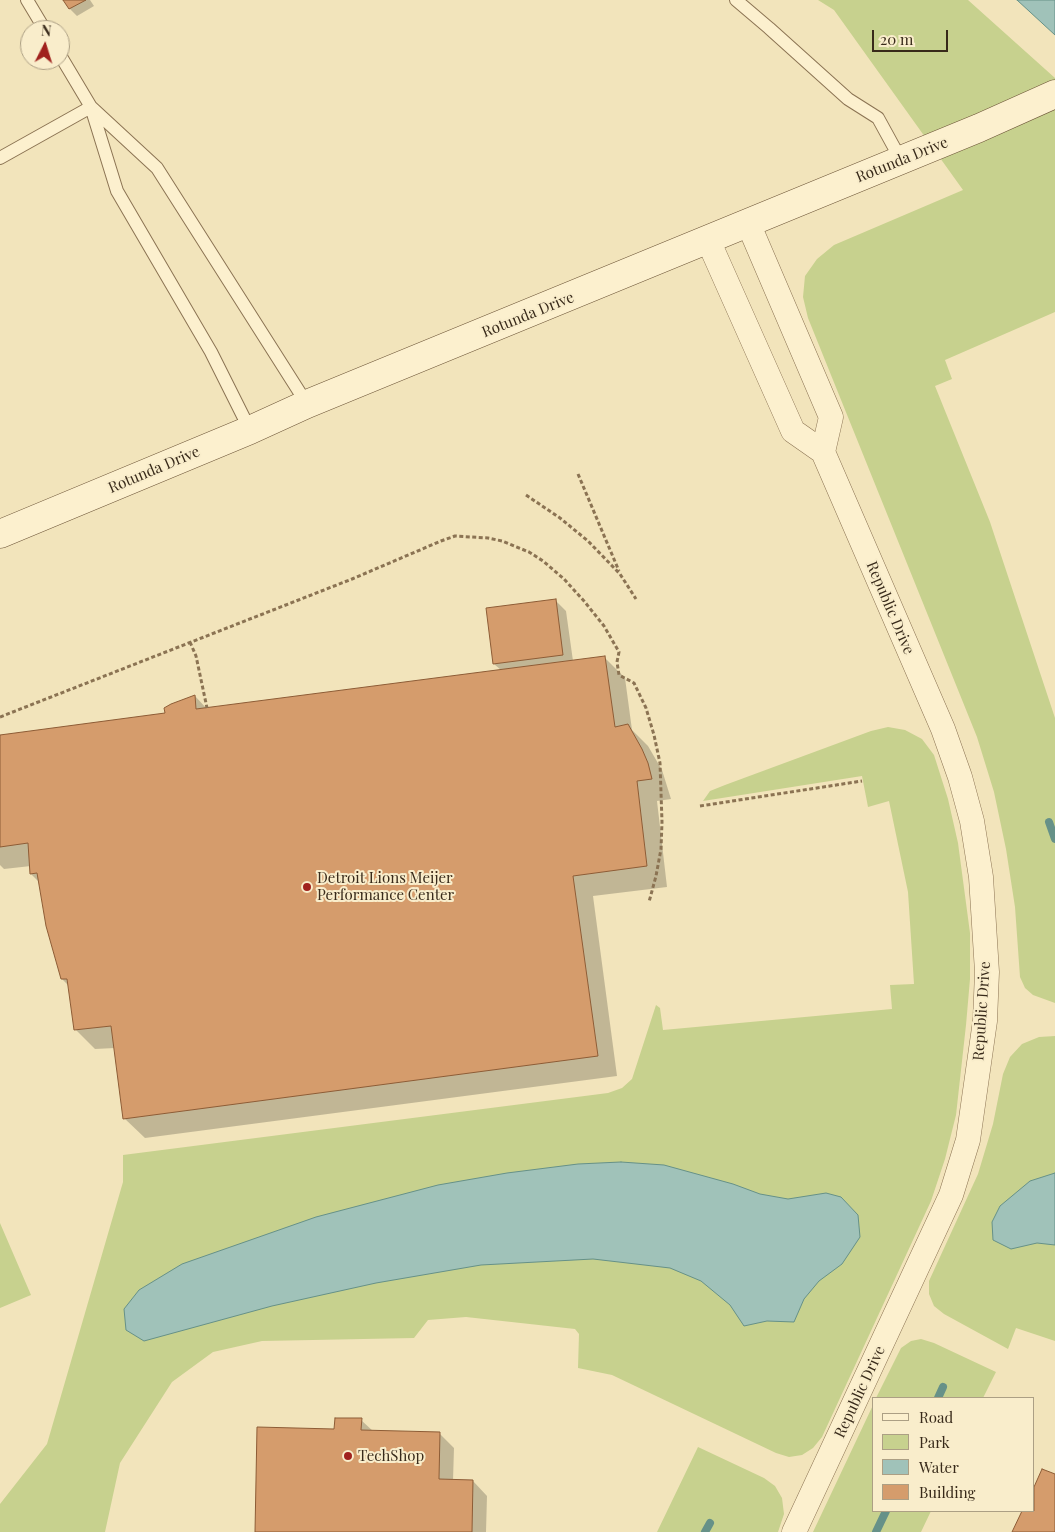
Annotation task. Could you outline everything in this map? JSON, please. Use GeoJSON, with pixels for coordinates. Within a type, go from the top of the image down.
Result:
{"type":"FeatureCollection","features":[{"type":"Feature","properties":{"kind":"main road","name":"Rotunda Drive"},"geometry":{"type":"LineString","coordinates":[[0,534],[250,430],[307,404],[979,128],[1055,94]]}},
{"type":"Feature","properties":{"kind":"street"},"geometry":{"type":"LineString","coordinates":[[708,240],[793,431],[823,452],[831,417],[748,223]]}},
{"type":"Feature","properties":{"kind":"street","name":"Republic Drive"},"geometry":{"type":"LineString","coordinates":[[794,1532],[951,1195],[968,1140],[985,1021],[987,972],[981,876],[972,821],[960,777],[943,729],[823,452]]}},
{"type":"Feature","properties":{"kind":"lane"},"geometry":{"type":"LineString","coordinates":[[27,0],[39,20]]}},
{"type":"Feature","properties":{"kind":"lane"},"geometry":{"type":"LineString","coordinates":[[736,0],[770,28],[848,99],[878,118],[901,160]]}},
{"type":"Feature","properties":{"kind":"lane"},"geometry":{"type":"LineString","coordinates":[[69,70],[91,107],[117,191],[211,352],[250,430]]}},
{"type":"Feature","properties":{"kind":"lane"},"geometry":{"type":"LineString","coordinates":[[0,158],[91,107]]}},
{"type":"Feature","properties":{"kind":"lane"},"geometry":{"type":"LineString","coordinates":[[91,107],[157,168],[307,404]]}},
{"type":"Feature","properties":{"kind":"path"},"geometry":{"type":"LineString","coordinates":[[578,474],[620,574],[636,599]]}},
{"type":"Feature","properties":{"kind":"path"},"geometry":{"type":"LineString","coordinates":[[526,495],[574,529],[620,574]]}},
{"type":"Feature","properties":{"kind":"path"},"geometry":{"type":"LineString","coordinates":[[0,717],[455,536],[488,538],[502,541],[543,560],[564,579],[604,626],[619,652],[617,662],[619,675],[634,683],[646,708],[660,763],[662,822],[656,876],[649,902]]}},
{"type":"Feature","properties":{"kind":"path"},"geometry":{"type":"LineString","coordinates":[[190,642],[196,656],[207,708]]}},
{"type":"Feature","properties":{"kind":"path"},"geometry":{"type":"LineString","coordinates":[[700,806],[862,782]]}},
{"type":"Feature","properties":{"kind":"green space"},"geometry":{"type":"Polygon","coordinates":[[[818,0],[968,0],[1055,78],[1055,312],[945,360],[952,379],[935,386],[990,522],[1055,718],[1055,1003],[1033,995],[1025,988],[1020,977],[1015,907],[1006,849],[994,792],[977,737],[808,318],[803,297],[805,276],[817,259],[834,245],[963,190],[834,10],[818,0]]]}},
{"type":"Feature","properties":{"kind":"green space"},"geometry":{"type":"Polygon","coordinates":[[[888,727],[905,730],[922,739],[934,755],[948,799],[958,843],[970,933],[970,979],[966,1025],[956,1115],[945,1159],[931,1201],[822,1437],[813,1448],[802,1455],[789,1457],[776,1453],[612,1375],[578,1368],[579,1334],[575,1329],[466,1317],[428,1320],[414,1338],[262,1341],[213,1352],[172,1382],[120,1463],[105,1532],[0,1532],[0,1504],[47,1444],[123,1182],[123,1155],[608,1093],[622,1088],[632,1079],[656,1005],[660,1008],[663,1030],[892,1009],[890,985],[914,984],[908,892],[889,801],[868,807],[862,776],[703,801],[710,791],[725,785],[871,731],[888,727]]]}},
{"type":"Feature","properties":{"kind":"green space"},"geometry":{"type":"Polygon","coordinates":[[[1055,1036],[1055,1341],[1016,1328],[1008,1349],[944,1314],[934,1306],[929,1294],[929,1281],[978,1174],[993,1124],[1003,1074],[1010,1057],[1022,1044],[1039,1037],[1055,1036]]]}},
{"type":"Feature","properties":{"kind":"green space"},"geometry":{"type":"Polygon","coordinates":[[[0,1223],[31,1295],[0,1308],[0,1223]]]}},
{"type":"Feature","properties":{"kind":"green space"},"geometry":{"type":"Polygon","coordinates":[[[921,1339],[934,1343],[996,1372],[984,1397],[876,1397],[901,1348],[911,1341],[921,1339]]]}},
{"type":"Feature","properties":{"kind":"green space"},"geometry":{"type":"Polygon","coordinates":[[[872,1407],[872,1512],[931,1512],[921,1532],[813,1532],[872,1407]]]}},
{"type":"Feature","properties":{"kind":"green space"},"geometry":{"type":"Polygon","coordinates":[[[698,1447],[764,1478],[775,1486],[782,1498],[784,1514],[778,1532],[657,1532],[698,1447]]]}},
{"type":"Feature","properties":{"kind":"water"},"geometry":{"type":"Polygon","coordinates":[[[1017,0],[1055,0],[1055,35],[1017,0]]]}},
{"type":"Feature","properties":{"kind":"water"},"geometry":{"type":"Polygon","coordinates":[[[621,1162],[664,1165],[733,1184],[760,1194],[788,1199],[826,1193],[841,1197],[858,1215],[860,1237],[842,1264],[819,1281],[804,1299],[794,1322],[767,1321],[744,1326],[730,1305],[701,1281],[670,1268],[593,1259],[481,1265],[376,1283],[272,1306],[144,1341],[126,1330],[124,1309],[139,1290],[182,1264],[316,1217],[438,1185],[507,1173],[578,1164],[621,1162]]]}},
{"type":"Feature","properties":{"kind":"water"},"geometry":{"type":"Polygon","coordinates":[[[1055,1173],[1055,1245],[1037,1243],[1011,1249],[993,1240],[992,1222],[1000,1206],[1030,1181],[1055,1173]]]}},
{"type":"Feature","properties":{"kind":"building"},"geometry":{"type":"Polygon","coordinates":[[[63,0],[86,0],[69,9],[63,0]]]}},
{"type":"Feature","properties":{"kind":"building"},"geometry":{"type":"Polygon","coordinates":[[[556,599],[563,655],[493,664],[486,608],[556,599]]]}},
{"type":"Feature","properties":{"kind":"building","name":"Detroit Lions Meijer Performance Center"},"geometry":{"type":"Polygon","coordinates":[[[605,656],[615,727],[628,724],[642,749],[652,779],[637,781],[647,866],[573,876],[598,1056],[123,1119],[111,1026],[74,1030],[67,979],[61,979],[46,926],[37,873],[30,874],[28,843],[0,847],[0,735],[165,713],[164,708],[195,695],[196,709],[605,656]]]}},
{"type":"Feature","properties":{"kind":"building","name":"TechShop"},"geometry":{"type":"Polygon","coordinates":[[[335,1418],[362,1418],[361,1430],[440,1432],[439,1479],[473,1480],[472,1532],[255,1532],[257,1427],[334,1429],[335,1418]]]}},
{"type":"Feature","properties":{"kind":"building"},"geometry":{"type":"Polygon","coordinates":[[[1042,1469],[1055,1474],[1055,1532],[1012,1532],[1022,1512],[1035,1512],[1035,1485],[1042,1469]]]}},
{"type":"Feature","properties":{"kind":"waterway"},"geometry":{"type":"LineString","coordinates":[[1049,822],[1055,839]]}},
{"type":"Feature","properties":{"kind":"waterway"},"geometry":{"type":"LineString","coordinates":[[938,1397],[943,1387]]}},
{"type":"Feature","properties":{"kind":"waterway"},"geometry":{"type":"LineString","coordinates":[[876,1532],[886,1512]]}},
{"type":"Feature","properties":{"kind":"waterway"},"geometry":{"type":"LineString","coordinates":[[705,1532],[710,1523]]}},
{"type":"Feature","properties":{"kind":"place","name":"Detroit Lions Meijer Performance Center"},"geometry":{"type":"Point","coordinates":[307,887]}},
{"type":"Feature","properties":{"kind":"place","name":"TechShop"},"geometry":{"type":"Point","coordinates":[348,1456]}}]}
